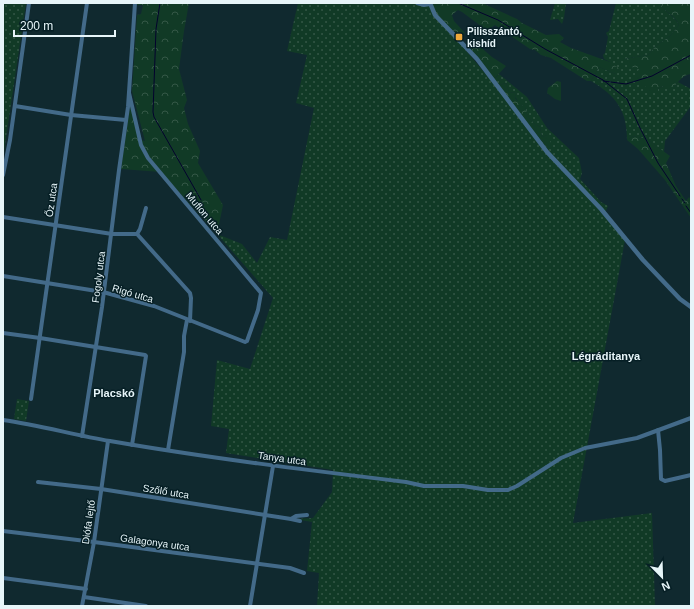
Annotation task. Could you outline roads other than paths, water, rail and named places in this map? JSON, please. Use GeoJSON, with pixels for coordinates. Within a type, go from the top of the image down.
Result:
{"type":"FeatureCollection","features":[{"type":"Feature","properties":{"kind":"street"},"geometry":{"type":"LineString","coordinates":[[3,175],[10,140],[29,3]]}},
{"type":"Feature","properties":{"kind":"street","name":"Őz utca"},"geometry":{"type":"LineString","coordinates":[[31,399],[87,3]]}},
{"type":"Feature","properties":{"kind":"street","name":"Muflon utca"},"geometry":{"type":"LineString","coordinates":[[126,120],[135,3]]}},
{"type":"Feature","properties":{"kind":"street"},"geometry":{"type":"LineString","coordinates":[[417,3],[424,5],[430,4],[435,15],[477,60],[547,152],[600,209],[643,260],[680,299],[691,307]]}},
{"type":"Feature","properties":{"kind":"street","name":"Muflon utca"},"geometry":{"type":"LineString","coordinates":[[129,93],[141,145],[148,158],[261,293],[258,310],[247,341]]}},
{"type":"Feature","properties":{"kind":"street"},"geometry":{"type":"LineString","coordinates":[[15,106],[71,115],[126,120]]}},
{"type":"Feature","properties":{"kind":"street","name":"Fogoly utca"},"geometry":{"type":"LineString","coordinates":[[82,436],[112,234],[126,120]]}},
{"type":"Feature","properties":{"kind":"street"},"geometry":{"type":"LineString","coordinates":[[137,234],[146,208]]}},
{"type":"Feature","properties":{"kind":"street"},"geometry":{"type":"LineString","coordinates":[[3,217],[112,234],[137,234],[190,293],[191,298],[188,320],[184,336],[184,352],[168,450]]}},
{"type":"Feature","properties":{"kind":"street","name":"Rigó utca"},"geometry":{"type":"LineString","coordinates":[[3,276],[103,292],[154,306],[245,342],[247,341]]}},
{"type":"Feature","properties":{"kind":"street"},"geometry":{"type":"LineString","coordinates":[[3,333],[146,356],[132,445]]}},
{"type":"Feature","properties":{"kind":"street","name":"Tanya utca"},"geometry":{"type":"LineString","coordinates":[[3,420],[108,441],[273,466],[406,482],[424,486],[464,486],[488,490],[508,490],[562,458],[585,448],[636,438],[691,418]]}},
{"type":"Feature","properties":{"kind":"street"},"geometry":{"type":"LineString","coordinates":[[658,430],[661,479],[665,481],[691,475]]}},
{"type":"Feature","properties":{"kind":"street","name":"Diófa lejtő"},"geometry":{"type":"LineString","coordinates":[[82,606],[94,542],[108,441]]}},
{"type":"Feature","properties":{"kind":"street"},"geometry":{"type":"LineString","coordinates":[[250,606],[273,466]]}},
{"type":"Feature","properties":{"kind":"street","name":"Szőlő utca"},"geometry":{"type":"LineString","coordinates":[[38,482],[101,489],[300,521]]}},
{"type":"Feature","properties":{"kind":"street","name":"Szőlő utca"},"geometry":{"type":"LineString","coordinates":[[291,519],[296,516],[307,516]]}},
{"type":"Feature","properties":{"kind":"street","name":"Galagonya utca"},"geometry":{"type":"LineString","coordinates":[[3,531],[290,568],[304,573]]}},
{"type":"Feature","properties":{"kind":"street"},"geometry":{"type":"LineString","coordinates":[[3,578],[86,589]]}},
{"type":"Feature","properties":{"kind":"street"},"geometry":{"type":"LineString","coordinates":[[84,597],[146,606]]}},
{"type":"Feature","properties":{"kind":"waterway"},"geometry":{"type":"LineString","coordinates":[[160,3],[156,29],[154,117],[201,200]]}},
{"type":"Feature","properties":{"kind":"waterway"},"geometry":{"type":"LineString","coordinates":[[458,3],[498,20],[545,49],[603,80],[627,99],[658,163],[680,196]]}},
{"type":"Feature","properties":{"kind":"waterway"},"geometry":{"type":"LineString","coordinates":[[603,81],[626,84],[652,76],[691,55]]}},
{"type":"Feature","properties":{"kind":"waterway"},"geometry":{"type":"LineString","coordinates":[[682,199],[685,203]]}},
{"type":"Feature","properties":{"kind":"waterway"},"geometry":{"type":"LineString","coordinates":[[686,206],[691,213]]}},
{"type":"Feature","properties":{"kind":"place","name":"Pilisszántó, kishíd"},"geometry":{"type":"Point","coordinates":[459,37]}},
{"type":"Feature","properties":{"kind":"district","name":"Légráditanya"},"geometry":{"type":"Point","coordinates":[606,356]}},
{"type":"Feature","properties":{"kind":"district","name":"Placskó"},"geometry":{"type":"Point","coordinates":[114,393]}}]}
